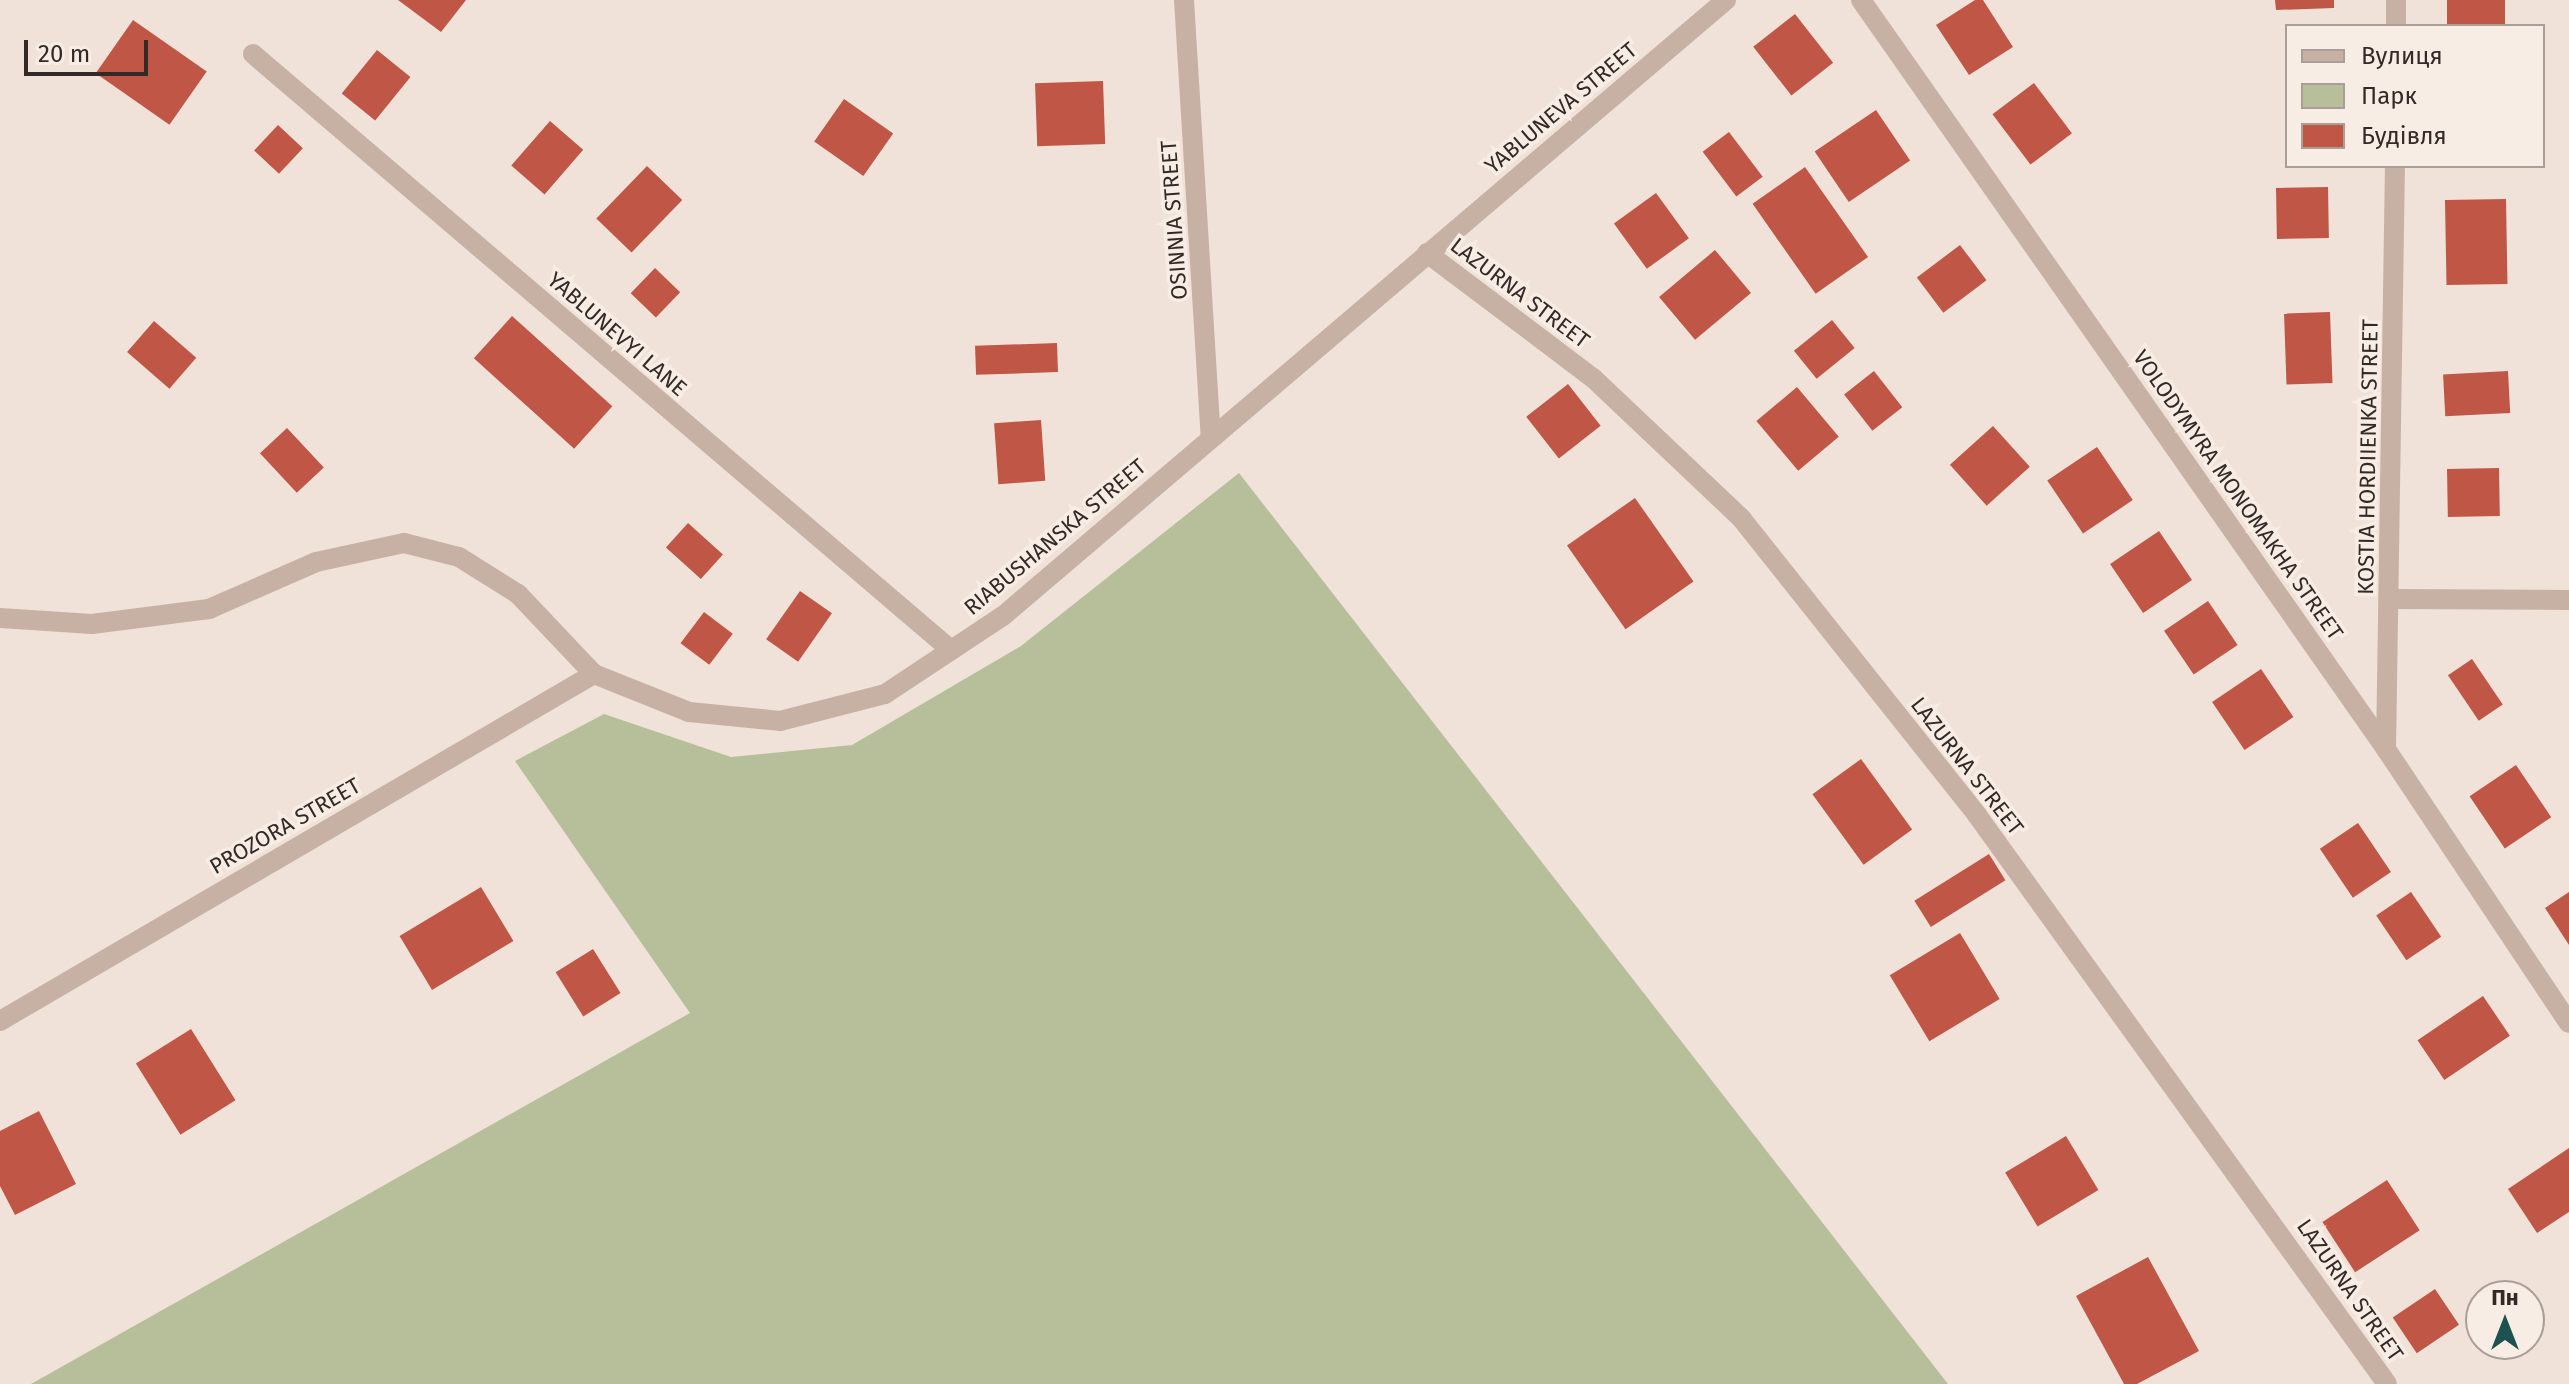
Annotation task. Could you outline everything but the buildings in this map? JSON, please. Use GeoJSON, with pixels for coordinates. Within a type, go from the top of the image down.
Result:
{"type":"FeatureCollection","features":[{"type":"Feature","properties":{"kind":"street","name":"OSINNIA STREET"},"geometry":{"type":"LineString","coordinates":[[1184,0],[1211,438]]}},
{"type":"Feature","properties":{"kind":"street","name":"YABLUNEVA STREET"},"geometry":{"type":"LineString","coordinates":[[1427,253],[1726,0]]}},
{"type":"Feature","properties":{"kind":"street","name":"VOLODYMYRA MONOMAKHA STREET"},"geometry":{"type":"LineString","coordinates":[[1861,0],[2386,749],[2569,1023]]}},
{"type":"Feature","properties":{"kind":"street"},"geometry":{"type":"LineString","coordinates":[[2396,0],[2396,24]]}},
{"type":"Feature","properties":{"kind":"street","name":"YABLUNEVYI LANE"},"geometry":{"type":"LineString","coordinates":[[253,54],[951,650]]}},
{"type":"Feature","properties":{"kind":"street","name":"KOSTIA HORDIIENKA STREET"},"geometry":{"type":"LineString","coordinates":[[2386,749],[2391,599],[2395,168]]}},
{"type":"Feature","properties":{"kind":"street","name":"RIABUSHANSKA STREET"},"geometry":{"type":"LineString","coordinates":[[0,618],[92,624],[209,609],[316,562],[404,543],[459,557],[518,594],[594,674],[689,712],[780,721],[885,694],[1003,616],[1427,253]]}},
{"type":"Feature","properties":{"kind":"street","name":"LAZURNA STREET"},"geometry":{"type":"LineString","coordinates":[[1427,253],[1593,378],[1741,518],[1977,815],[2387,1384]]}},
{"type":"Feature","properties":{"kind":"street"},"geometry":{"type":"LineString","coordinates":[[2391,599],[2569,600]]}},
{"type":"Feature","properties":{"kind":"street","name":"PROZORA STREET"},"geometry":{"type":"LineString","coordinates":[[0,1021],[594,674]]}},
{"type":"Feature","properties":{"kind":"green space"},"geometry":{"type":"Polygon","coordinates":[[[1239,473],[1948,1384],[31,1384],[690,1013],[515,761],[604,714],[731,757],[852,745],[1021,646],[1239,473]]]}}]}
